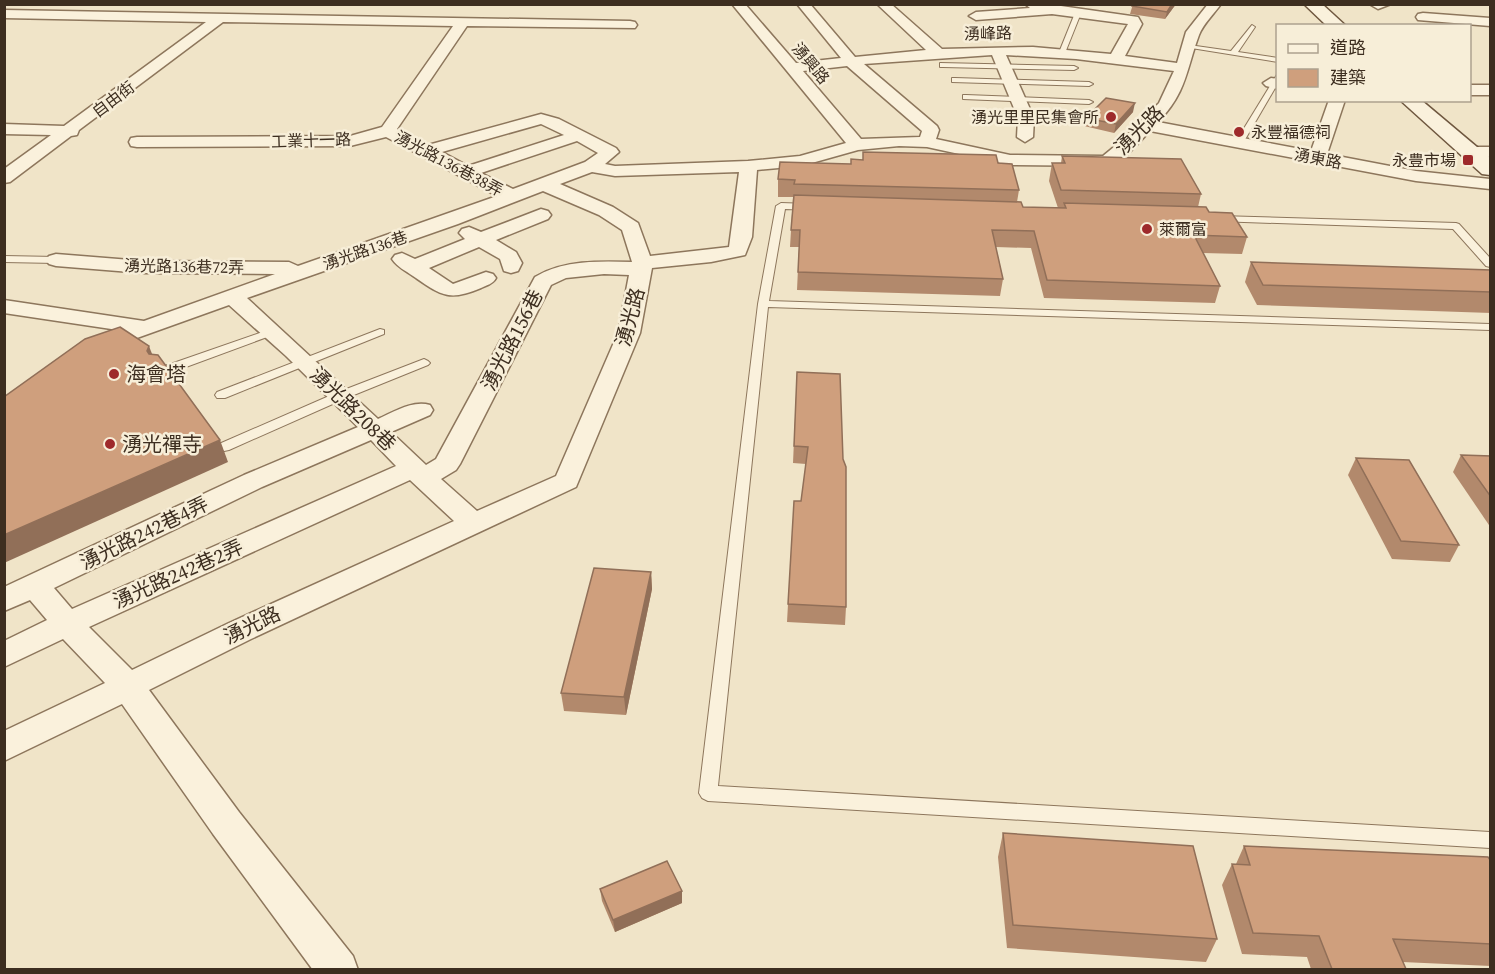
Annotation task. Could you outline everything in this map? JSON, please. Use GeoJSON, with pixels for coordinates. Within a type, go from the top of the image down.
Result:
{"type":"FeatureCollection","features":[{"type":"Feature","properties":{"kind":"main road"},"geometry":{"type":"LineString","coordinates":[[1293,4],[1316,24]]}},
{"type":"Feature","properties":{"kind":"main road"},"geometry":{"type":"LineString","coordinates":[[1312,4],[1336,24]]}},
{"type":"Feature","properties":{"kind":"main road"},"geometry":{"type":"LineString","coordinates":[[1412,102],[1481,152],[1491,169]]}},
{"type":"Feature","properties":{"kind":"main road"},"geometry":{"type":"LineString","coordinates":[[1437,102],[1491,145]]}},
{"type":"Feature","properties":{"kind":"street"},"geometry":{"type":"LineString","coordinates":[[286,19],[300,4]]}},
{"type":"Feature","properties":{"kind":"street","name":"湧興路"},"geometry":{"type":"LineString","coordinates":[[738,4],[857,145]]}},
{"type":"Feature","properties":{"kind":"street"},"geometry":{"type":"LineString","coordinates":[[803,4],[852,62],[931,130],[927,142]]}},
{"type":"Feature","properties":{"kind":"street"},"geometry":{"type":"LineString","coordinates":[[883,4],[941,59]]}},
{"type":"Feature","properties":{"kind":"street"},"geometry":{"type":"LineString","coordinates":[[963,4],[976,16],[1000,47],[1009,81],[1026,118],[1025,137]]}},
{"type":"Feature","properties":{"kind":"street"},"geometry":{"type":"LineString","coordinates":[[1030,4],[1052,10],[1132,20],[1135,24],[1116,59]]}},
{"type":"Feature","properties":{"kind":"street"},"geometry":{"type":"LineString","coordinates":[[1114,17],[1124,4]]}},
{"type":"Feature","properties":{"kind":"street","name":"湧光路"},"geometry":{"type":"LineString","coordinates":[[4,747],[240,631],[567,481],[628,333],[642,266],[738,251],[742,237],[748,166],[801,161],[857,145],[899,141],[927,142],[1010,160],[1107,161],[1166,105],[1186,58],[1193,32],[1215,4]]}},
{"type":"Feature","properties":{"kind":"street"},"geometry":{"type":"LineString","coordinates":[[1378,5],[1385,4]]}},
{"type":"Feature","properties":{"kind":"street"},"geometry":{"type":"LineString","coordinates":[[976,16],[1052,10]]}},
{"type":"Feature","properties":{"kind":"street"},"geometry":{"type":"LineString","coordinates":[[4,14],[630,25]]}},
{"type":"Feature","properties":{"kind":"street","name":"自由街"},"geometry":{"type":"LineString","coordinates":[[4,178],[71,131],[221,17]]}},
{"type":"Feature","properties":{"kind":"street"},"geometry":{"type":"LineString","coordinates":[[1438,24],[1421,20],[1491,22]]}},
{"type":"Feature","properties":{"kind":"street"},"geometry":{"type":"LineString","coordinates":[[388,131],[463,22]]}},
{"type":"Feature","properties":{"kind":"street"},"geometry":{"type":"LineString","coordinates":[[1471,31],[1491,31]]}},
{"type":"Feature","properties":{"kind":"street","name":"湧峰路"},"geometry":{"type":"LineString","coordinates":[[793,68],[852,62],[941,59],[1000,47],[1116,59],[1186,58]]}},
{"type":"Feature","properties":{"kind":"street"},"geometry":{"type":"LineString","coordinates":[[1471,90],[1491,90]]}},
{"type":"Feature","properties":{"kind":"street"},"geometry":{"type":"LineString","coordinates":[[1317,158],[1335,102]]}},
{"type":"Feature","properties":{"kind":"street"},"geometry":{"type":"LineString","coordinates":[[427,152],[546,119],[580,135],[611,154],[591,166]]}},
{"type":"Feature","properties":{"kind":"street","name":"湧東路"},"geometry":{"type":"LineString","coordinates":[[1147,125],[1416,176],[1491,184]]}},
{"type":"Feature","properties":{"kind":"street"},"geometry":{"type":"LineString","coordinates":[[4,129],[71,131]]}},
{"type":"Feature","properties":{"kind":"street","name":"工業十一路"},"geometry":{"type":"LineString","coordinates":[[137,142],[350,141],[388,131]]}},
{"type":"Feature","properties":{"kind":"street","name":"湧光路136巷38弄"},"geometry":{"type":"LineString","coordinates":[[388,131],[510,195]]}},
{"type":"Feature","properties":{"kind":"street"},"geometry":{"type":"LineString","coordinates":[[466,172],[580,135]]}},
{"type":"Feature","properties":{"kind":"street","name":"湧光路136巷"},"geometry":{"type":"LineString","coordinates":[[80,356],[90,349],[232,296],[452,220],[510,195],[591,166],[615,171],[748,166]]}},
{"type":"Feature","properties":{"kind":"street"},"geometry":{"type":"LineString","coordinates":[[543,184],[606,211],[631,227],[642,266]]}},
{"type":"Feature","properties":{"kind":"street"},"geometry":{"type":"LineString","coordinates":[[486,278],[458,290],[448,290],[405,261],[477,239],[541,215]]}},
{"type":"Feature","properties":{"kind":"street"},"geometry":{"type":"LineString","coordinates":[[452,220],[477,239],[509,256],[511,267]]}},
{"type":"Feature","properties":{"kind":"street","name":"湧光路136巷72弄"},"geometry":{"type":"LineString","coordinates":[[56,260],[144,267],[311,268]]}},
{"type":"Feature","properties":{"kind":"street","name":"湧光路156巷"},"geometry":{"type":"LineString","coordinates":[[289,523],[447,464],[542,281],[551,274],[642,266]]}},
{"type":"Feature","properties":{"kind":"street","name":"湧光路208巷"},"geometry":{"type":"LineString","coordinates":[[232,296],[274,331],[419,474],[473,523]]}},
{"type":"Feature","properties":{"kind":"street"},"geometry":{"type":"LineString","coordinates":[[4,306],[147,328]]}},
{"type":"Feature","properties":{"kind":"street","name":"湧光路242巷4弄"},"geometry":{"type":"LineString","coordinates":[[4,600],[253,481],[421,410]]}},
{"type":"Feature","properties":{"kind":"street","name":"湧光路242巷2弄"},"geometry":{"type":"LineString","coordinates":[[4,655],[289,523]]}},
{"type":"Feature","properties":{"kind":"street"},"geometry":{"type":"LineString","coordinates":[[34,585],[67,624],[128,686],[226,823],[338,969]]}},
{"type":"Feature","properties":{"kind":"lane"},"geometry":{"type":"LineString","coordinates":[[1061,53],[1078,13]]}},
{"type":"Feature","properties":{"kind":"lane"},"geometry":{"type":"LineString","coordinates":[[1233,54],[1252,27]]}},
{"type":"Feature","properties":{"kind":"lane"},"geometry":{"type":"LineString","coordinates":[[1000,47],[1074,68]]}},
{"type":"Feature","properties":{"kind":"lane"},"geometry":{"type":"LineString","coordinates":[[1186,58],[1233,54],[1276,60]]}},
{"type":"Feature","properties":{"kind":"lane"},"geometry":{"type":"LineString","coordinates":[[955,80],[1089,84]]}},
{"type":"Feature","properties":{"kind":"lane"},"geometry":{"type":"LineString","coordinates":[[1239,143],[1276,80]]}},
{"type":"Feature","properties":{"kind":"lane"},"geometry":{"type":"LineString","coordinates":[[966,97],[1089,102]]}},
{"type":"Feature","properties":{"kind":"lane"},"geometry":{"type":"LineString","coordinates":[[1026,118],[1089,120]]}},
{"type":"Feature","properties":{"kind":"lane"},"geometry":{"type":"LineString","coordinates":[[816,207],[781,206],[764,304],[708,793],[1491,840]]}},
{"type":"Feature","properties":{"kind":"lane"},"geometry":{"type":"LineString","coordinates":[[1207,218],[1456,226],[1491,264]]}},
{"type":"Feature","properties":{"kind":"lane"},"geometry":{"type":"LineString","coordinates":[[4,259],[56,260]]}},
{"type":"Feature","properties":{"kind":"lane"},"geometry":{"type":"LineString","coordinates":[[764,304],[1491,327]]}},
{"type":"Feature","properties":{"kind":"lane"},"geometry":{"type":"LineString","coordinates":[[163,371],[274,331]]}},
{"type":"Feature","properties":{"kind":"lane"},"geometry":{"type":"LineString","coordinates":[[221,395],[380,332]]}},
{"type":"Feature","properties":{"kind":"lane"},"geometry":{"type":"LineString","coordinates":[[224,447],[340,396],[424,363]]}},
{"type":"Feature","properties":{"kind":"building"},"geometry":{"type":"Polygon","coordinates":[[[1133,4],[1172,4],[1167,12],[1132,6],[1133,4]]]}},
{"type":"Feature","properties":{"kind":"building"},"geometry":{"type":"Polygon","coordinates":[[[1106,98],[1135,103],[1116,124],[1085,118],[1096,113],[1095,109],[1106,98]]]}},
{"type":"Feature","properties":{"kind":"building"},"geometry":{"type":"Polygon","coordinates":[[[863,152],[996,155],[998,163],[1012,164],[1019,190],[794,184],[795,180],[778,179],[780,162],[851,164],[851,159],[863,160],[863,152]]]}},
{"type":"Feature","properties":{"kind":"building"},"geometry":{"type":"Polygon","coordinates":[[[1062,156],[1181,159],[1201,194],[1061,190],[1052,163],[1065,163],[1062,156]]]}},
{"type":"Feature","properties":{"kind":"building"},"geometry":{"type":"Polygon","coordinates":[[[794,195],[1021,202],[1023,207],[1066,208],[1064,203],[1206,207],[1209,212],[1232,213],[1247,237],[1194,235],[1220,286],[1047,280],[1034,231],[992,230],[1003,279],[798,272],[800,230],[791,230],[794,195]]]}},
{"type":"Feature","properties":{"kind":"building"},"geometry":{"type":"Polygon","coordinates":[[[1251,262],[1491,270],[1491,292],[1263,285],[1251,262]]]}},
{"type":"Feature","properties":{"kind":"building","name":"湧光禪寺"},"geometry":{"type":"Polygon","coordinates":[[[120,327],[149,346],[147,351],[149,354],[158,355],[220,440],[4,535],[4,397],[85,339],[120,327]]]}},
{"type":"Feature","properties":{"kind":"building"},"geometry":{"type":"Polygon","coordinates":[[[797,372],[840,374],[843,459],[846,467],[846,607],[788,604],[794,501],[801,501],[808,447],[794,446],[797,372]]]}},
{"type":"Feature","properties":{"kind":"building"},"geometry":{"type":"Polygon","coordinates":[[[1461,455],[1491,456],[1491,497],[1461,455]]]}},
{"type":"Feature","properties":{"kind":"building"},"geometry":{"type":"Polygon","coordinates":[[[1356,458],[1409,460],[1459,545],[1401,541],[1356,458]]]}},
{"type":"Feature","properties":{"kind":"building"},"geometry":{"type":"Polygon","coordinates":[[[594,568],[651,572],[624,697],[561,693],[594,568]]]}},
{"type":"Feature","properties":{"kind":"building"},"geometry":{"type":"Polygon","coordinates":[[[1003,833],[1193,846],[1217,939],[1013,925],[1003,833]]]}},
{"type":"Feature","properties":{"kind":"building"},"geometry":{"type":"Polygon","coordinates":[[[1244,846],[1488,857],[1491,861],[1491,944],[1393,939],[1406,969],[1332,969],[1319,936],[1253,933],[1232,864],[1250,865],[1244,846]]]}},
{"type":"Feature","properties":{"kind":"building"},"geometry":{"type":"Polygon","coordinates":[[[667,861],[682,891],[613,920],[600,889],[667,861]]]}},
{"type":"Feature","properties":{"kind":"place","name":"湧光里里民集會所"},"geometry":{"type":"Point","coordinates":[1111,117]}},
{"type":"Feature","properties":{"kind":"place","name":"永豐福德祠"},"geometry":{"type":"Point","coordinates":[1239,132]}},
{"type":"Feature","properties":{"kind":"place","name":"永豊市場"},"geometry":{"type":"Point","coordinates":[1468,160]}},
{"type":"Feature","properties":{"kind":"place","name":"萊爾富"},"geometry":{"type":"Point","coordinates":[1147,229]}},
{"type":"Feature","properties":{"kind":"place","name":"海會塔"},"geometry":{"type":"Point","coordinates":[114,374]}},
{"type":"Feature","properties":{"kind":"place","name":"湧光禪寺"},"geometry":{"type":"Point","coordinates":[110,444]}}]}
